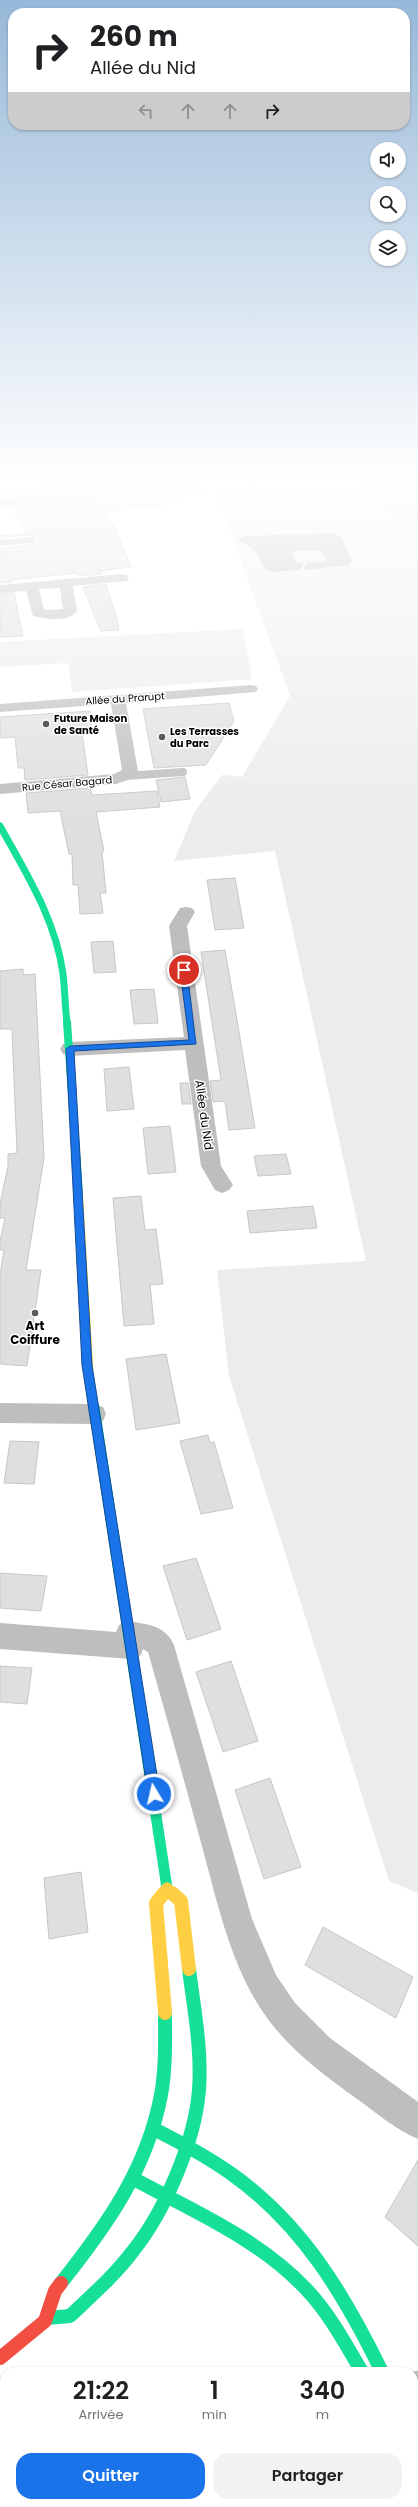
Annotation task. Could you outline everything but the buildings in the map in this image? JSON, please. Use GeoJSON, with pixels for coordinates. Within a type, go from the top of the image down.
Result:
{"type":"FeatureCollection","features":[{"type":"Feature","properties":{"kind":"main road"},"geometry":{"type":"LineString","coordinates":[[0,826],[27,867],[52,925],[63,972],[70,1049],[87,1365],[167,1888],[181,1901],[198,2048],[199,2090],[193,2128],[164,2195],[141,2241],[126,2259],[70,2316],[48,2318],[0,2358]]}},
{"type":"Feature","properties":{"kind":"main road"},"geometry":{"type":"LineString","coordinates":[[48,2318],[55,2291],[101,2234],[134,2179],[154,2130],[163,2085],[165,2052],[165,2014],[156,1903],[167,1888]]}},
{"type":"Feature","properties":{"kind":"main road"},"geometry":{"type":"LineString","coordinates":[[154,2130],[186,2145],[233,2174],[280,2212],[302,2238],[341,2295],[379,2367]]}},
{"type":"Feature","properties":{"kind":"main road"},"geometry":{"type":"LineString","coordinates":[[134,2179],[243,2239],[272,2259],[305,2288],[333,2324],[359,2367]]}},
{"type":"Feature","properties":{"kind":"street"},"geometry":{"type":"LineString","coordinates":[[34,593],[38,613],[46,615],[70,611],[67,593]]}},
{"type":"Feature","properties":{"kind":"street","name":"Allée du Prarupt"},"geometry":{"type":"LineString","coordinates":[[0,708],[251,690]]}},
{"type":"Feature","properties":{"kind":"street","name":"Rue César Bagard"},"geometry":{"type":"LineString","coordinates":[[0,789],[116,780],[125,776],[130,771],[118,699]]}},
{"type":"Feature","properties":{"kind":"street","name":"Allée du Nid"},"geometry":{"type":"LineString","coordinates":[[186,912],[178,926],[211,1166],[222,1185]]}},
{"type":"Feature","properties":{"kind":"street"},"geometry":{"type":"LineString","coordinates":[[70,1049],[194,1043]]}},
{"type":"Feature","properties":{"kind":"street"},"geometry":{"type":"LineString","coordinates":[[0,1413],[94,1414]]}},
{"type":"Feature","properties":{"kind":"street"},"geometry":{"type":"LineString","coordinates":[[0,1636],[130,1640],[149,1637],[160,1645],[237,1919],[253,1960],[271,1995],[312,2045],[418,2122]]}},
{"type":"Feature","properties":{"kind":"lane"},"geometry":{"type":"LineString","coordinates":[[125,776],[183,772]]}},
{"type":"Feature","properties":{"kind":"shaded area"},"geometry":{"type":"Polygon","coordinates":[[[253,593],[418,593],[418,1893],[389,1881],[229,1376],[217,1270],[366,1261],[275,851],[174,861],[195,811],[222,775],[242,777],[290,696],[253,593]]]}},
{"type":"Feature","properties":{"kind":"shaded area"},"geometry":{"type":"Polygon","coordinates":[[[243,629],[252,679],[72,692],[68,663],[0,667],[0,642],[243,629]]]}},
{"type":"Feature","properties":{"kind":"traffic: fast"},"geometry":{"type":"LineString","coordinates":[[0,826],[39,896],[53,932],[63,973],[79,1196]]}},
{"type":"Feature","properties":{"kind":"traffic: fast"},"geometry":{"type":"LineString","coordinates":[[90,1382],[167,1888]]}},
{"type":"Feature","properties":{"kind":"traffic: fast"},"geometry":{"type":"LineString","coordinates":[[47,2318],[70,2316],[125,2261],[150,2227],[169,2190],[178,2168],[192,2125],[199,2090],[198,2045],[189,1969]]}},
{"type":"Feature","properties":{"kind":"traffic: fast"},"geometry":{"type":"LineString","coordinates":[[61,2283],[109,2219],[128,2189],[143,2159],[154,2128],[161,2093],[165,2056],[165,2013]]}},
{"type":"Feature","properties":{"kind":"traffic: fast"},"geometry":{"type":"LineString","coordinates":[[154,2129],[196,2152],[233,2175],[265,2200],[292,2228],[317,2258],[339,2291],[361,2329],[380,2367]]}},
{"type":"Feature","properties":{"kind":"traffic: fast"},"geometry":{"type":"LineString","coordinates":[[134,2179],[225,2228],[248,2242],[289,2273],[306,2289],[322,2308],[359,2367]]}},
{"type":"Feature","properties":{"kind":"traffic: slow"},"geometry":{"type":"LineString","coordinates":[[79,1196],[90,1382]]}},
{"type":"Feature","properties":{"kind":"traffic: slow"},"geometry":{"type":"LineString","coordinates":[[167,1888],[181,1901],[189,1969]]}},
{"type":"Feature","properties":{"kind":"traffic: slow"},"geometry":{"type":"LineString","coordinates":[[165,2013],[156,1903],[167,1888]]}},
{"type":"Feature","properties":{"kind":"traffic: jam"},"geometry":{"type":"LineString","coordinates":[[0,2358],[45,2321],[55,2291],[61,2283]]}},
{"type":"Feature","properties":{"kind":"place","name":"Future Maison de Santé"},"geometry":{"type":"Point","coordinates":[46,724]}},
{"type":"Feature","properties":{"kind":"place","name":"Les Terrasses du Parc"},"geometry":{"type":"Point","coordinates":[162,737]}},
{"type":"Feature","properties":{"kind":"place","name":"Art Coiffure"},"geometry":{"type":"Point","coordinates":[35,1313]}},
{"type":"Feature","properties":{"kind":"route"},"geometry":{"type":"LineString","coordinates":[[154,1794],[87,1365],[83,1259],[70,1049],[194,1043],[184,970]]}}]}
